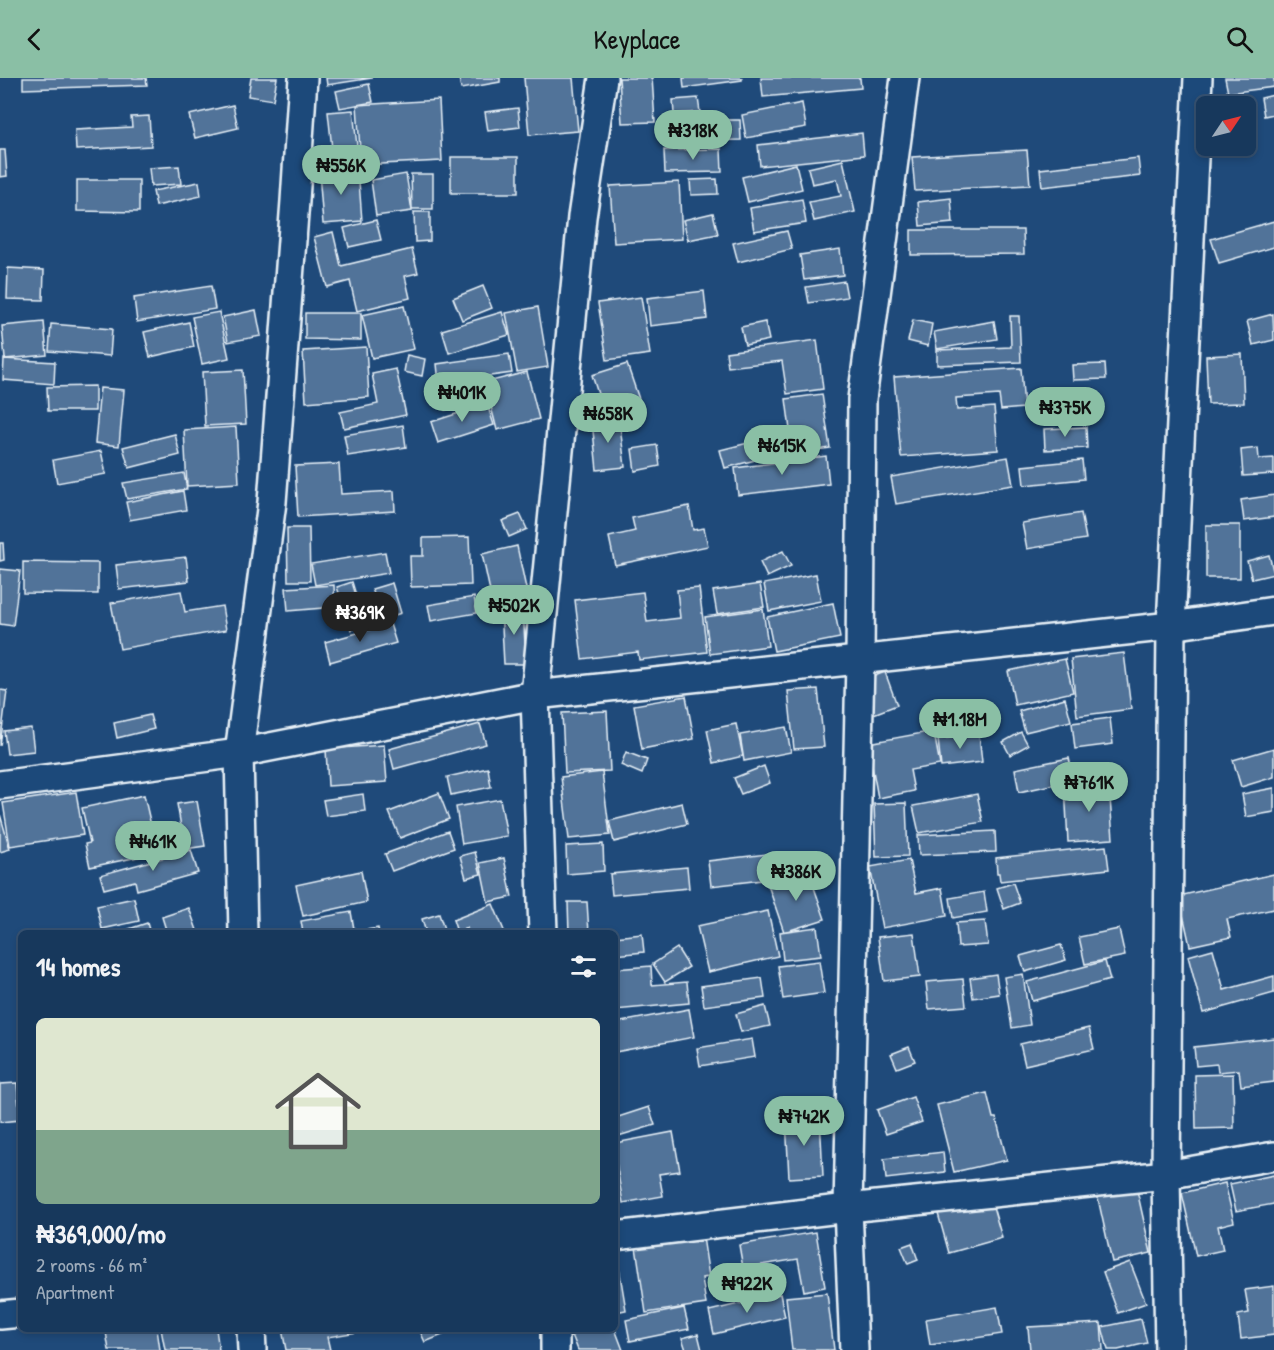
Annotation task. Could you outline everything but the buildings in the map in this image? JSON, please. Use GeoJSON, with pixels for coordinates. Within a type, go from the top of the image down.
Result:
{"type":"FeatureCollection","features":[{"type":"Feature","properties":{"kind":"street"},"geometry":{"type":"LineString","coordinates":[[243,930],[240,753],[272,502],[303,78]]}},
{"type":"Feature","properties":{"kind":"street"},"geometry":{"type":"LineString","coordinates":[[543,930],[534,695],[582,217],[603,78]]}},
{"type":"Feature","properties":{"kind":"street"},"geometry":{"type":"LineString","coordinates":[[854,1350],[849,1208],[860,661],[862,399],[905,78]]}},
{"type":"Feature","properties":{"kind":"street"},"geometry":{"type":"LineString","coordinates":[[1169,1350],[1166,1175],[1171,627],[1198,78]]}},
{"type":"Feature","properties":{"kind":"street"},"geometry":{"type":"LineString","coordinates":[[0,785],[240,753],[534,695],[1171,627],[1274,611]]}},
{"type":"Feature","properties":{"kind":"street"},"geometry":{"type":"LineString","coordinates":[[618,1236],[849,1208],[1166,1175],[1274,1156]]}},
{"type":"Feature","properties":{"kind":"street"},"geometry":{"type":"LineString","coordinates":[[0,1315],[18,1313]]}},
{"type":"Feature","properties":{"kind":"street"},"geometry":{"type":"LineString","coordinates":[[251,1332],[252,1350]]}},
{"type":"Feature","properties":{"kind":"street"},"geometry":{"type":"LineString","coordinates":[[555,1332],[555,1350]]}}]}
